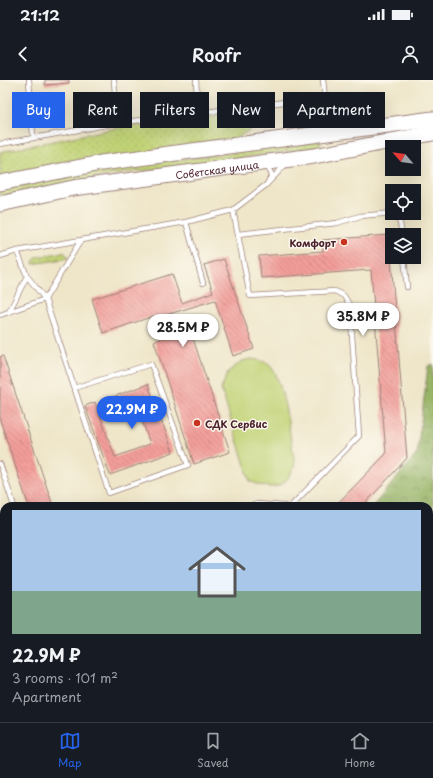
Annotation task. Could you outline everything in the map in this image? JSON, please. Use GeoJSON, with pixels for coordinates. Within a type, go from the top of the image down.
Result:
{"type":"FeatureCollection","features":[{"type":"Feature","properties":{"kind":"main road","name":"Советская улица"},"geometry":{"type":"LineString","coordinates":[[0,183],[101,163],[433,119]]}},
{"type":"Feature","properties":{"kind":"main road","name":"Советская улица"},"geometry":{"type":"LineString","coordinates":[[0,204],[96,184],[290,159],[433,133]]}},
{"type":"Feature","properties":{"kind":"lane"},"geometry":{"type":"LineString","coordinates":[[29,80],[33,136]]}},
{"type":"Feature","properties":{"kind":"lane"},"geometry":{"type":"LineString","coordinates":[[114,80],[115,92]]}},
{"type":"Feature","properties":{"kind":"lane"},"geometry":{"type":"LineString","coordinates":[[196,80],[197,92]]}},
{"type":"Feature","properties":{"kind":"lane"},"geometry":{"type":"LineString","coordinates":[[323,80],[324,92]]}},
{"type":"Feature","properties":{"kind":"lane"},"geometry":{"type":"LineString","coordinates":[[209,111],[283,102]]}},
{"type":"Feature","properties":{"kind":"lane"},"geometry":{"type":"LineString","coordinates":[[0,144],[33,136],[85,128]]}},
{"type":"Feature","properties":{"kind":"lane"},"geometry":{"type":"LineString","coordinates":[[329,128],[330,132]]}},
{"type":"Feature","properties":{"kind":"lane"},"geometry":{"type":"LineString","coordinates":[[0,256],[17,251],[186,222],[233,210],[266,186],[290,159]]}},
{"type":"Feature","properties":{"kind":"lane"},"geometry":{"type":"LineString","coordinates":[[262,163],[271,170],[272,175],[266,186]]}},
{"type":"Feature","properties":{"kind":"lane"},"geometry":{"type":"LineString","coordinates":[[233,210],[250,296],[334,291],[344,296],[350,306],[359,436],[296,502]]}},
{"type":"Feature","properties":{"kind":"lane"},"geometry":{"type":"LineString","coordinates":[[238,234],[337,223],[360,216],[393,213],[400,223],[401,228]]}},
{"type":"Feature","properties":{"kind":"lane"},"geometry":{"type":"LineString","coordinates":[[186,222],[203,283]]}},
{"type":"Feature","properties":{"kind":"lane"},"geometry":{"type":"LineString","coordinates":[[0,315],[45,298],[81,240]]}},
{"type":"Feature","properties":{"kind":"lane"},"geometry":{"type":"LineString","coordinates":[[17,251],[27,276],[45,298],[74,388],[109,493],[188,465],[151,364],[74,388]]}},
{"type":"Feature","properties":{"kind":"lane"},"geometry":{"type":"LineString","coordinates":[[405,264],[407,287]]}},
{"type":"Feature","properties":{"kind":"lane"},"geometry":{"type":"LineString","coordinates":[[8,312],[27,276]]}},
{"type":"Feature","properties":{"kind":"lane"},"geometry":{"type":"LineString","coordinates":[[0,464],[13,502]]}},
{"type":"Feature","properties":{"kind":"green space"},"geometry":{"type":"Polygon","coordinates":[[[217,116],[217,128],[253,128],[234,140],[0,179],[0,152],[116,128],[132,128],[132,126],[140,125],[140,128],[209,128],[209,117],[217,116]]]}},
{"type":"Feature","properties":{"kind":"green space"},"geometry":{"type":"Polygon","coordinates":[[[320,141],[321,147],[103,176],[0,196],[0,190],[102,170],[320,141]]]}},
{"type":"Feature","properties":{"kind":"green space"},"geometry":{"type":"Polygon","coordinates":[[[64,252],[69,258],[33,264],[37,257],[64,252]]]}},
{"type":"Feature","properties":{"kind":"green space"},"geometry":{"type":"Polygon","coordinates":[[[251,359],[265,362],[271,367],[276,374],[283,398],[295,464],[287,479],[278,486],[265,486],[250,481],[221,389],[228,372],[242,361],[251,359]]]}},
{"type":"Feature","properties":{"kind":"green space"},"geometry":{"type":"Polygon","coordinates":[[[433,364],[433,502],[376,502],[417,454],[428,366],[433,364]]]}},
{"type":"Feature","properties":{"kind":"building"},"geometry":{"type":"Polygon","coordinates":[[[45,80],[69,80],[69,83],[45,85],[45,80]]]}},
{"type":"Feature","properties":{"kind":"building"},"geometry":{"type":"Polygon","coordinates":[[[385,235],[385,264],[391,264],[407,458],[367,502],[339,502],[386,454],[371,270],[261,278],[259,256],[323,251],[322,240],[385,235]]]}},
{"type":"Feature","properties":{"kind":"building"},"geometry":{"type":"Polygon","coordinates":[[[224,259],[254,349],[233,356],[215,300],[169,314],[176,334],[190,329],[230,452],[194,464],[154,341],[161,339],[154,316],[103,333],[92,299],[172,274],[182,303],[213,292],[204,265],[224,259]]]}},
{"type":"Feature","properties":{"kind":"building"},"geometry":{"type":"Polygon","coordinates":[[[3,356],[52,502],[28,502],[0,420],[0,357],[3,356]]]}},
{"type":"Feature","properties":{"kind":"building"},"geometry":{"type":"Polygon","coordinates":[[[148,384],[173,452],[110,475],[85,406],[95,402],[115,457],[150,444],[137,405],[110,415],[104,400],[148,384]]]}},
{"type":"Feature","properties":{"kind":"place","name":"Комфорт"},"geometry":{"type":"Point","coordinates":[344,242]}},
{"type":"Feature","properties":{"kind":"place","name":"СДК Сервис"},"geometry":{"type":"Point","coordinates":[197,423]}}]}
